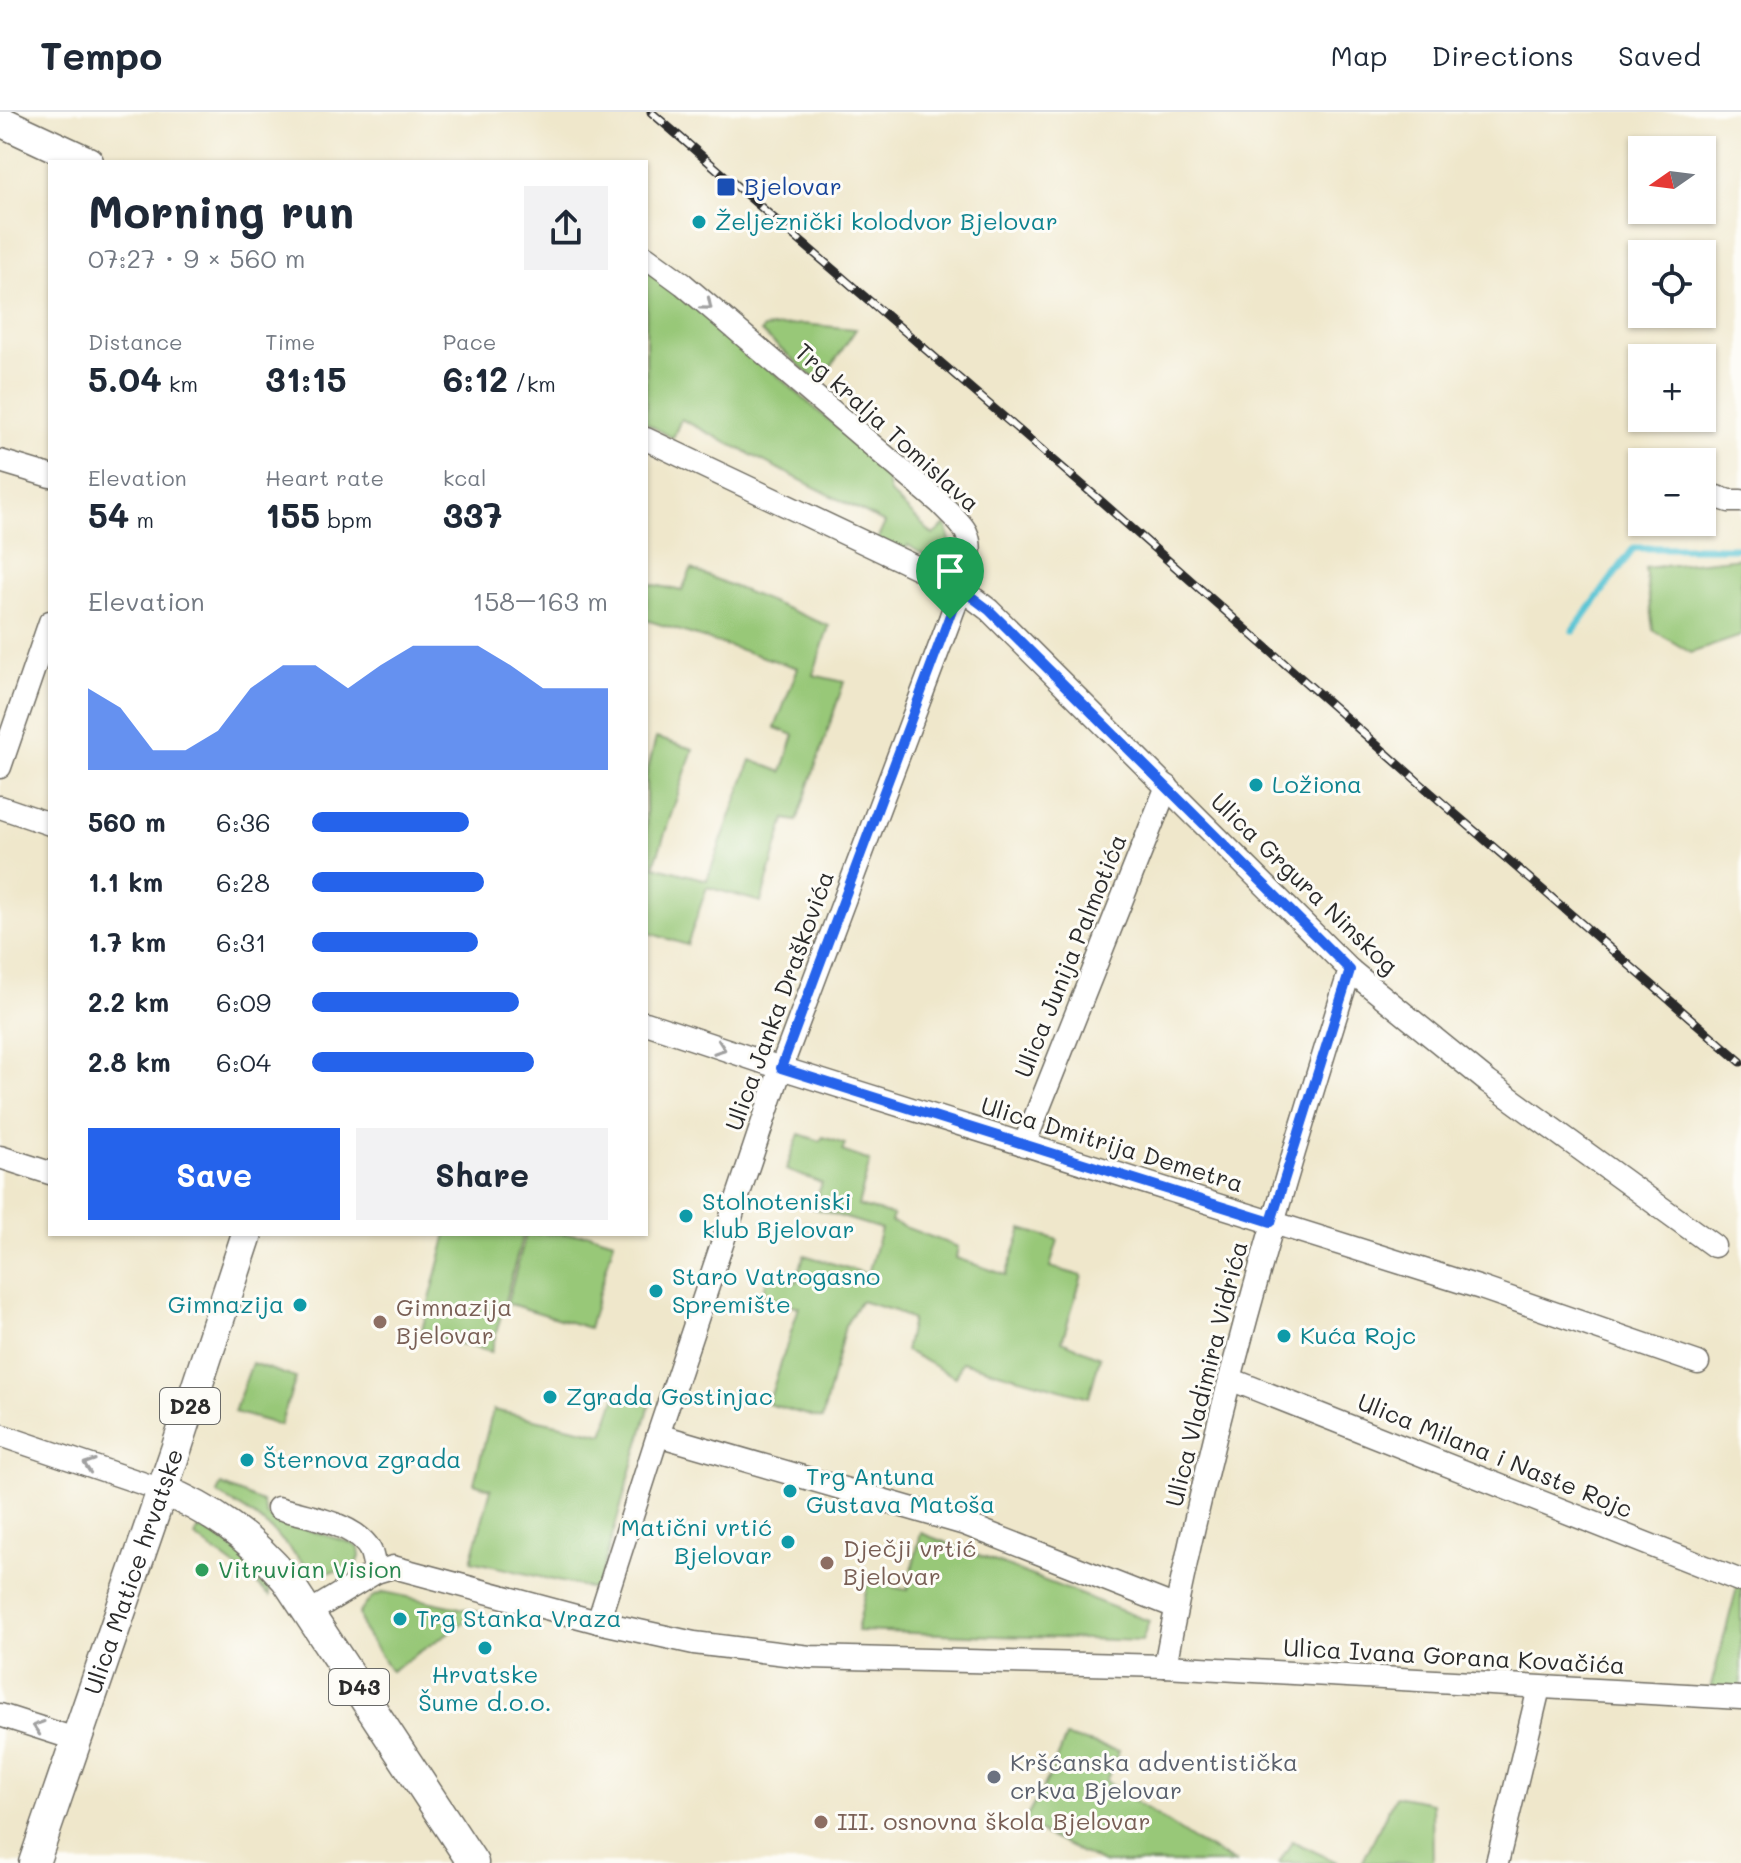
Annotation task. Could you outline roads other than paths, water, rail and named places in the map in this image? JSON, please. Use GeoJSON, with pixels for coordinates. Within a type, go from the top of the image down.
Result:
{"type":"FeatureCollection","features":[{"type":"Feature","properties":{"kind":"main road"},"geometry":{"type":"LineString","coordinates":[[0,121],[84,160]]}},
{"type":"Feature","properties":{"kind":"main road","name":"Ulica Matice hrvatske"},"geometry":{"type":"LineString","coordinates":[[34,1863],[162,1490],[240,1236]]}},
{"type":"Feature","properties":{"kind":"main road","name":"D43"},"geometry":{"type":"LineString","coordinates":[[162,1490],[193,1502],[242,1534],[266,1555],[310,1612],[473,1863]]}},
{"type":"Feature","properties":{"kind":"street","name":"Trg kralja Tomislava"},"geometry":{"type":"LineString","coordinates":[[648,259],[727,322],[955,518],[967,533],[969,549],[960,588]]}},
{"type":"Feature","properties":{"kind":"street"},"geometry":{"type":"LineString","coordinates":[[648,440],[960,588]]}},
{"type":"Feature","properties":{"kind":"street"},"geometry":{"type":"LineString","coordinates":[[0,461],[48,475]]}},
{"type":"Feature","properties":{"kind":"street"},"geometry":{"type":"LineString","coordinates":[[1716,497],[1741,501]]}},
{"type":"Feature","properties":{"kind":"street","name":"Ulica Grgura Ninskog"},"geometry":{"type":"LineString","coordinates":[[960,588],[989,610],[1350,970],[1488,1082],[1714,1246]]}},
{"type":"Feature","properties":{"kind":"street","name":"Ulica Janka Draškovića"},"geometry":{"type":"LineString","coordinates":[[658,1435],[781,1068],[960,588]]}},
{"type":"Feature","properties":{"kind":"street"},"geometry":{"type":"LineString","coordinates":[[0,767],[48,628]]}},
{"type":"Feature","properties":{"kind":"street","name":"Ulica Junija Palmotića"},"geometry":{"type":"LineString","coordinates":[[1024,1145],[1167,786]]}},
{"type":"Feature","properties":{"kind":"street"},"geometry":{"type":"LineString","coordinates":[[0,807],[48,823]]}},
{"type":"Feature","properties":{"kind":"street","name":"Ulica Vladimira Vidrića"},"geometry":{"type":"LineString","coordinates":[[1176,1607],[1271,1222],[1350,970]]}},
{"type":"Feature","properties":{"kind":"street","name":"Ulica Dmitrija Demetra"},"geometry":{"type":"LineString","coordinates":[[648,1024],[1481,1288],[1698,1363]]}},
{"type":"Feature","properties":{"kind":"street"},"geometry":{"type":"LineString","coordinates":[[0,1157],[48,1172]]}},
{"type":"Feature","properties":{"kind":"street","name":"Ulica Milana i Naste Rojc"},"geometry":{"type":"LineString","coordinates":[[1230,1379],[1741,1581]]}},
{"type":"Feature","properties":{"kind":"street"},"geometry":{"type":"LineString","coordinates":[[0,1435],[162,1490]]}},
{"type":"Feature","properties":{"kind":"street"},"geometry":{"type":"LineString","coordinates":[[310,1612],[376,1572],[393,1567],[598,1622],[694,1643],[810,1657],[1165,1666],[1176,1607],[965,1524],[658,1435],[598,1622]]}},
{"type":"Feature","properties":{"kind":"street"},"geometry":{"type":"LineString","coordinates":[[278,1508],[349,1529],[362,1539],[371,1552],[376,1572]]}},
{"type":"Feature","properties":{"kind":"street","name":"Ulica Ivana Gorana Kovačića"},"geometry":{"type":"LineString","coordinates":[[1165,1666],[1741,1702]]}},
{"type":"Feature","properties":{"kind":"street"},"geometry":{"type":"LineString","coordinates":[[1497,1863],[1539,1688]]}},
{"type":"Feature","properties":{"kind":"street"},"geometry":{"type":"LineString","coordinates":[[0,1715],[75,1739]]}},
{"type":"Feature","properties":{"kind":"waterway"},"geometry":{"type":"LineString","coordinates":[[1573,631],[1634,548],[1741,548]]}},
{"type":"Feature","properties":{"kind":"railway"},"geometry":{"type":"LineString","coordinates":[[651,112],[1741,1062]]}},
{"type":"Feature","properties":{"kind":"place","name":"Bjelovar"},"geometry":{"type":"Point","coordinates":[726,187]}},
{"type":"Feature","properties":{"kind":"place","name":"Željeznički kolodvor Bjelovar"},"geometry":{"type":"Point","coordinates":[699,222]}},
{"type":"Feature","properties":{"kind":"place","name":"Ložiona"},"geometry":{"type":"Point","coordinates":[1256,785]}},
{"type":"Feature","properties":{"kind":"place","name":"Stolnoteniski klub Bjelovar"},"geometry":{"type":"Point","coordinates":[686,1216]}},
{"type":"Feature","properties":{"kind":"place","name":"Staro Vatrogasno Spremište"},"geometry":{"type":"Point","coordinates":[656,1291]}},
{"type":"Feature","properties":{"kind":"place","name":"Gimnazija"},"geometry":{"type":"Point","coordinates":[300,1305]}},
{"type":"Feature","properties":{"kind":"place","name":"Gimnazija Bjelovar"},"geometry":{"type":"Point","coordinates":[380,1322]}},
{"type":"Feature","properties":{"kind":"place","name":"Kuća Rojc"},"geometry":{"type":"Point","coordinates":[1284,1336]}},
{"type":"Feature","properties":{"kind":"place","name":"Zgrada Gostinjac"},"geometry":{"type":"Point","coordinates":[550,1397]}},
{"type":"Feature","properties":{"kind":"place","name":"Šternova zgrada"},"geometry":{"type":"Point","coordinates":[247,1460]}},
{"type":"Feature","properties":{"kind":"place","name":"Trg Antuna Gustava Matoša"},"geometry":{"type":"Point","coordinates":[790,1491]}},
{"type":"Feature","properties":{"kind":"place","name":"Matični vrtić Bjelovar"},"geometry":{"type":"Point","coordinates":[788,1542]}},
{"type":"Feature","properties":{"kind":"place","name":"Dječji vrtić Bjelovar"},"geometry":{"type":"Point","coordinates":[827,1563]}},
{"type":"Feature","properties":{"kind":"place","name":"Vitruvian Vision"},"geometry":{"type":"Point","coordinates":[202,1570]}},
{"type":"Feature","properties":{"kind":"place","name":"Trg Stanka Vraza"},"geometry":{"type":"Point","coordinates":[400,1619]}},
{"type":"Feature","properties":{"kind":"place","name":"Hrvatske Šume d.o.o."},"geometry":{"type":"Point","coordinates":[485,1648]}},
{"type":"Feature","properties":{"kind":"place","name":"Kršćanska adventistička crkva Bjelovar"},"geometry":{"type":"Point","coordinates":[994,1777]}},
{"type":"Feature","properties":{"kind":"place","name":"III. osnovna škola Bjelovar"},"geometry":{"type":"Point","coordinates":[821,1822]}}]}
